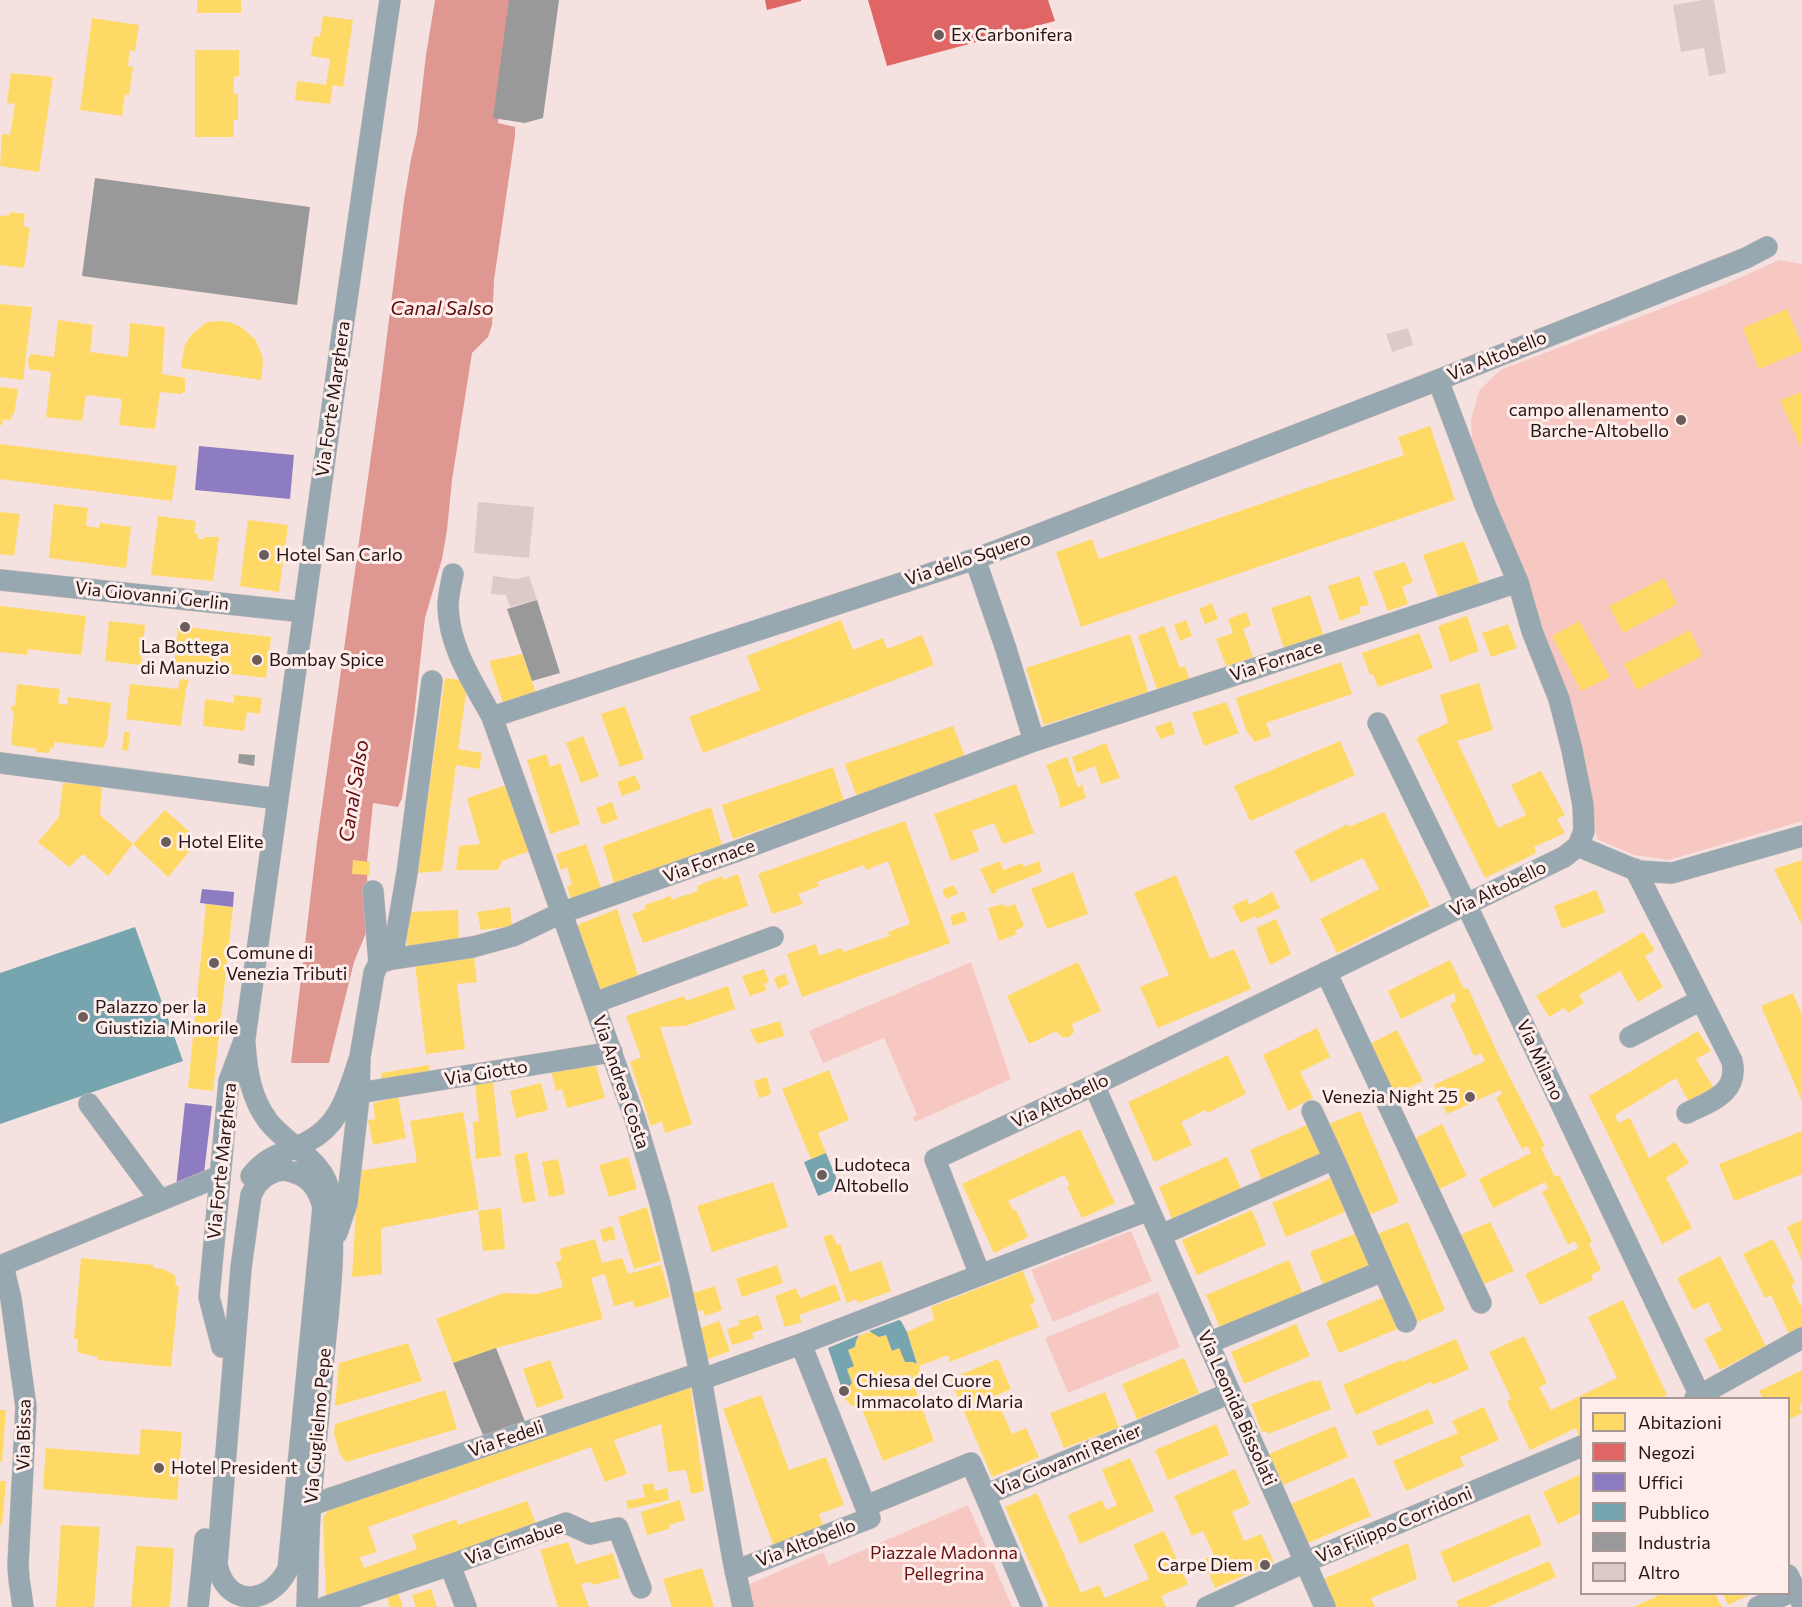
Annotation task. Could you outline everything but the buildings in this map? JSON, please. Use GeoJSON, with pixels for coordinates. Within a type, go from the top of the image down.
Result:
{"type":"FeatureCollection","features":[{"type":"Feature","properties":{"kind":"street","name":"Via Forte Marghera"},"geometry":{"type":"LineString","coordinates":[[222,1347],[209,1297],[229,1081],[245,1038],[390,0]]}},
{"type":"Feature","properties":{"kind":"street","name":"Via Altobello"},"geometry":{"type":"LineString","coordinates":[[980,1275],[935,1159],[1094,1085],[1564,857],[1578,846],[1584,831],[1583,805],[1572,750],[1558,699],[1532,631],[1518,582],[1485,505],[1438,380],[1746,258],[1767,247]]}},
{"type":"Feature","properties":{"kind":"street","name":"Via dello Squero"},"geometry":{"type":"LineString","coordinates":[[499,714],[975,558],[1438,380]]}},
{"type":"Feature","properties":{"kind":"street"},"geometry":{"type":"LineString","coordinates":[[975,558],[1034,741]]}},
{"type":"Feature","properties":{"kind":"street","name":"Via Andrea Costa"},"geometry":{"type":"LineString","coordinates":[[453,574],[448,605],[452,636],[461,660],[499,714],[561,913],[635,1119],[660,1203],[700,1373],[743,1607]]}},
{"type":"Feature","properties":{"kind":"street","name":"Via Giovanni Gerlin"},"geometry":{"type":"LineString","coordinates":[[0,580],[304,612]]}},
{"type":"Feature","properties":{"kind":"street","name":"Via Fornace"},"geometry":{"type":"LineString","coordinates":[[386,961],[473,947],[513,936],[561,913],[740,850],[1034,741],[1518,582]]}},
{"type":"Feature","properties":{"kind":"street"},"geometry":{"type":"LineString","coordinates":[[275,1129],[288,1131],[312,1127],[334,1115],[351,1099],[374,973],[386,961],[407,873],[432,681]]}},
{"type":"Feature","properties":{"kind":"street","name":"Via Milano"},"geometry":{"type":"LineString","coordinates":[[1378,723],[1466,904],[1698,1397]]}},
{"type":"Feature","properties":{"kind":"street"},"geometry":{"type":"LineString","coordinates":[[0,763],[279,799]]}},
{"type":"Feature","properties":{"kind":"street"},"geometry":{"type":"LineString","coordinates":[[1578,846],[1635,869],[1672,873],[1802,836]]}},
{"type":"Feature","properties":{"kind":"street"},"geometry":{"type":"LineString","coordinates":[[1635,869],[1732,1062],[1735,1074],[1731,1086],[1714,1100],[1687,1113]]}},
{"type":"Feature","properties":{"kind":"street"},"geometry":{"type":"LineString","coordinates":[[373,891],[386,961]]}},
{"type":"Feature","properties":{"kind":"street"},"geometry":{"type":"LineString","coordinates":[[594,1003],[773,937]]}},
{"type":"Feature","properties":{"kind":"street"},"geometry":{"type":"LineString","coordinates":[[1326,972],[1481,1303]]}},
{"type":"Feature","properties":{"kind":"street"},"geometry":{"type":"LineString","coordinates":[[1630,1037],[1701,1000]]}},
{"type":"Feature","properties":{"kind":"street","name":"Via Guglielmo Pepe"},"geometry":{"type":"LineString","coordinates":[[245,1038],[247,1069],[258,1106],[275,1129],[323,1172],[330,1193],[334,1245],[310,1510],[307,1607]]}},
{"type":"Feature","properties":{"kind":"street","name":"Via Giotto"},"geometry":{"type":"LineString","coordinates":[[351,1099],[612,1052]]}},
{"type":"Feature","properties":{"kind":"street","name":"Via Leonida Bissolati"},"geometry":{"type":"LineString","coordinates":[[1094,1085],[1325,1607]]}},
{"type":"Feature","properties":{"kind":"street","name":"Via Forte Marghera"},"geometry":{"type":"LineString","coordinates":[[198,1607],[222,1347],[242,1198],[248,1183],[259,1167],[279,1153],[321,1134],[351,1099]]}},
{"type":"Feature","properties":{"kind":"street","name":"Via Guglielmo Pepe"},"geometry":{"type":"LineString","coordinates":[[334,1245],[347,1203],[351,1099]]}},
{"type":"Feature","properties":{"kind":"street"},"geometry":{"type":"LineString","coordinates":[[89,1104],[160,1200]]}},
{"type":"Feature","properties":{"kind":"street"},"geometry":{"type":"LineString","coordinates":[[1312,1111],[1406,1322]]}},
{"type":"Feature","properties":{"kind":"street"},"geometry":{"type":"LineString","coordinates":[[1161,1235],[1334,1159]]}},
{"type":"Feature","properties":{"kind":"street"},"geometry":{"type":"LineString","coordinates":[[276,1171],[296,1172],[311,1183],[319,1193],[322,1207],[288,1569],[281,1584],[274,1591],[259,1599],[250,1599],[239,1597],[224,1584],[219,1576],[217,1564],[241,1268],[251,1195],[257,1184],[266,1176],[276,1171]]}},
{"type":"Feature","properties":{"kind":"street"},"geometry":{"type":"LineString","coordinates":[[0,1266],[220,1176]]}},
{"type":"Feature","properties":{"kind":"street"},"geometry":{"type":"LineString","coordinates":[[700,1373],[708,1377],[801,1344],[1149,1210]]}},
{"type":"Feature","properties":{"kind":"street","name":"Via Bissa"},"geometry":{"type":"LineString","coordinates":[[0,1266],[5,1274],[11,1299],[26,1407],[18,1565],[23,1607]]}},
{"type":"Feature","properties":{"kind":"street"},"geometry":{"type":"LineString","coordinates":[[1208,1343],[1383,1271]]}},
{"type":"Feature","properties":{"kind":"street"},"geometry":{"type":"LineString","coordinates":[[1700,1397],[1802,1338]]}},
{"type":"Feature","properties":{"kind":"street","name":"Via Altobello"},"geometry":{"type":"LineString","coordinates":[[735,1571],[870,1518],[801,1344]]}},
{"type":"Feature","properties":{"kind":"street","name":"Via Fedeli"},"geometry":{"type":"LineString","coordinates":[[310,1510],[700,1373]]}},
{"type":"Feature","properties":{"kind":"street","name":"Via Giovanni Renier"},"geometry":{"type":"LineString","coordinates":[[1032,1607],[985,1495],[1230,1393]]}},
{"type":"Feature","properties":{"kind":"street","name":"Via Filippo Corridoni"},"geometry":{"type":"LineString","coordinates":[[1208,1607],[1305,1562],[1580,1446]]}},
{"type":"Feature","properties":{"kind":"street"},"geometry":{"type":"LineString","coordinates":[[865,1504],[971,1464],[985,1495]]}},
{"type":"Feature","properties":{"kind":"street"},"geometry":{"type":"LineString","coordinates":[[270,1607],[277,1604],[284,1596],[294,1573],[298,1545],[310,1510]]}},
{"type":"Feature","properties":{"kind":"street","name":"Via Cimabue"},"geometry":{"type":"LineString","coordinates":[[325,1607],[566,1523],[590,1534],[618,1528],[641,1588]]}},
{"type":"Feature","properties":{"kind":"street"},"geometry":{"type":"LineString","coordinates":[[206,1535],[208,1566],[212,1577],[225,1599],[235,1607]]}},
{"type":"Feature","properties":{"kind":"street","name":"Via Cimabue"},"geometry":{"type":"LineString","coordinates":[[450,1565],[466,1607]]}},
{"type":"Feature","properties":{"kind":"street"},"geometry":{"type":"LineString","coordinates":[[1758,1607],[1782,1595]]}},
{"type":"Feature","properties":{"kind":"green space"},"geometry":{"type":"Polygon","coordinates":[[[1779,260],[1802,264],[1802,821],[1669,860],[1634,855],[1597,839],[1585,758],[1570,703],[1473,451],[1471,420],[1479,391],[1500,370],[1726,284],[1779,260]]]}},
{"type":"Feature","properties":{"kind":"green space"},"geometry":{"type":"Polygon","coordinates":[[[971,962],[1011,1079],[915,1122],[913,1117],[917,1115],[884,1038],[823,1063],[809,1031],[971,962]]]}},
{"type":"Feature","properties":{"kind":"green space"},"geometry":{"type":"Polygon","coordinates":[[[1131,1231],[1152,1281],[1053,1322],[1031,1270],[1131,1231]]]}},
{"type":"Feature","properties":{"kind":"green space"},"geometry":{"type":"Polygon","coordinates":[[[1158,1292],[1180,1347],[1068,1393],[1045,1338],[1158,1292]]]}},
{"type":"Feature","properties":{"kind":"green space","name":"Piazzale Madonna Pellegrina"},"geometry":{"type":"Polygon","coordinates":[[[968,1505],[1012,1607],[751,1607],[743,1587],[823,1552],[829,1565],[968,1505]]]}},
{"type":"Feature","properties":{"kind":"water","name":"Canal Salso"},"geometry":{"type":"Polygon","coordinates":[[[435,0],[513,0],[498,123],[515,127],[515,136],[494,280],[492,325],[488,337],[472,353],[442,559],[425,618],[402,798],[398,807],[373,803],[367,862],[368,928],[354,962],[329,1063],[291,1063],[317,842],[379,399],[404,201],[417,133],[435,0]]]}},
{"type":"Feature","properties":{"kind":"place","name":"Ex Carbonifera"},"geometry":{"type":"Point","coordinates":[939,35]}},
{"type":"Feature","properties":{"kind":"place","name":"campo allenamento Barche-Altobello"},"geometry":{"type":"Point","coordinates":[1681,420]}},
{"type":"Feature","properties":{"kind":"place","name":"Hotel San Carlo"},"geometry":{"type":"Point","coordinates":[264,555]}},
{"type":"Feature","properties":{"kind":"place","name":"La Bottega di Manuzio"},"geometry":{"type":"Point","coordinates":[185,627]}},
{"type":"Feature","properties":{"kind":"place","name":"Bombay Spice"},"geometry":{"type":"Point","coordinates":[257,660]}},
{"type":"Feature","properties":{"kind":"place","name":"Hotel Elite"},"geometry":{"type":"Point","coordinates":[166,842]}},
{"type":"Feature","properties":{"kind":"place","name":"Comune di Venezia Tributi"},"geometry":{"type":"Point","coordinates":[214,963]}},
{"type":"Feature","properties":{"kind":"place","name":"Palazzo per la Giustizia Minorile"},"geometry":{"type":"Point","coordinates":[83,1017]}},
{"type":"Feature","properties":{"kind":"place","name":"Venezia Night 25"},"geometry":{"type":"Point","coordinates":[1470,1097]}},
{"type":"Feature","properties":{"kind":"place","name":"Ludoteca Altobello"},"geometry":{"type":"Point","coordinates":[822,1175]}},
{"type":"Feature","properties":{"kind":"place","name":"Chiesa del Cuore Immacolato di Maria"},"geometry":{"type":"Point","coordinates":[844,1391]}},
{"type":"Feature","properties":{"kind":"place","name":"Hotel President"},"geometry":{"type":"Point","coordinates":[159,1468]}},
{"type":"Feature","properties":{"kind":"place","name":"Carpe Diem"},"geometry":{"type":"Point","coordinates":[1265,1565]}}]}
